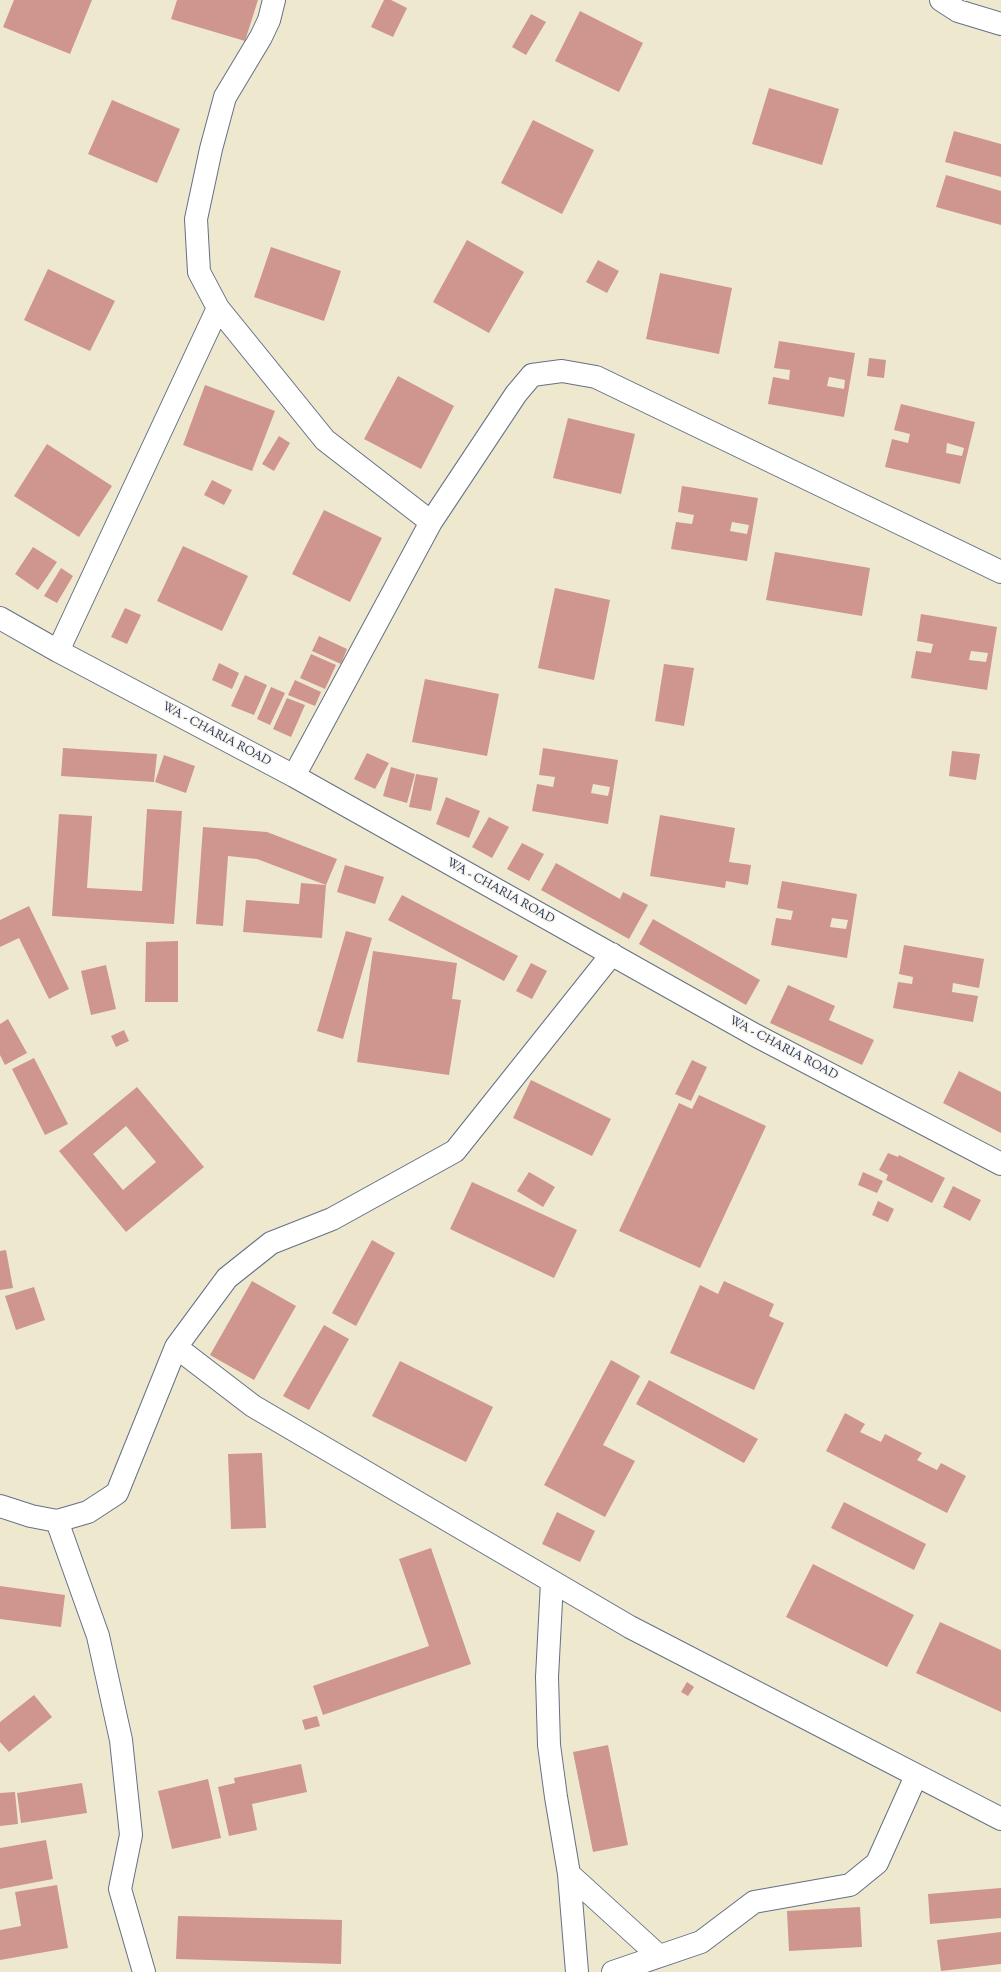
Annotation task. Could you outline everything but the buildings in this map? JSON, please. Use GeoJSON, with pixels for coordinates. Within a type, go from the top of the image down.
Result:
{"type":"FeatureCollection","features":[{"type":"Feature","properties":{"kind":"street"},"geometry":{"type":"LineString","coordinates":[[274,0],[269,20],[225,97],[211,149],[196,219],[199,272],[218,308],[325,440],[431,522]]}},
{"type":"Feature","properties":{"kind":"street"},"geometry":{"type":"LineString","coordinates":[[941,0],[958,11],[1001,24]]}},
{"type":"Feature","properties":{"kind":"street"},"geometry":{"type":"LineString","coordinates":[[58,651],[218,308]]}},
{"type":"Feature","properties":{"kind":"street"},"geometry":{"type":"LineString","coordinates":[[294,776],[431,522],[516,394],[532,375],[562,371],[596,377],[1001,572]]}},
{"type":"Feature","properties":{"kind":"street","name":"WA - CHARIA ROAD"},"geometry":{"type":"LineString","coordinates":[[0,618],[58,651],[294,776],[755,1035],[1001,1164]]}},
{"type":"Feature","properties":{"kind":"street"},"geometry":{"type":"LineString","coordinates":[[0,1506],[31,1516],[58,1522],[88,1512],[117,1493],[176,1346],[227,1278],[270,1243],[332,1219],[455,1150],[612,954]]}},
{"type":"Feature","properties":{"kind":"street"},"geometry":{"type":"LineString","coordinates":[[176,1346],[253,1406],[630,1627],[1001,1819]]}},
{"type":"Feature","properties":{"kind":"street"},"geometry":{"type":"LineString","coordinates":[[58,1522],[98,1636],[121,1740],[131,1835],[120,1889],[144,1972]]}},
{"type":"Feature","properties":{"kind":"street"},"geometry":{"type":"LineString","coordinates":[[552,1582],[547,1677],[549,1745],[556,1797],[570,1874],[577,1972]]}},
{"type":"Feature","properties":{"kind":"street"},"geometry":{"type":"LineString","coordinates":[[613,1972],[701,1942],[754,1902],[850,1885],[877,1864],[916,1776]]}},
{"type":"Feature","properties":{"kind":"street"},"geometry":{"type":"LineString","coordinates":[[570,1874],[659,1956]]}}]}
